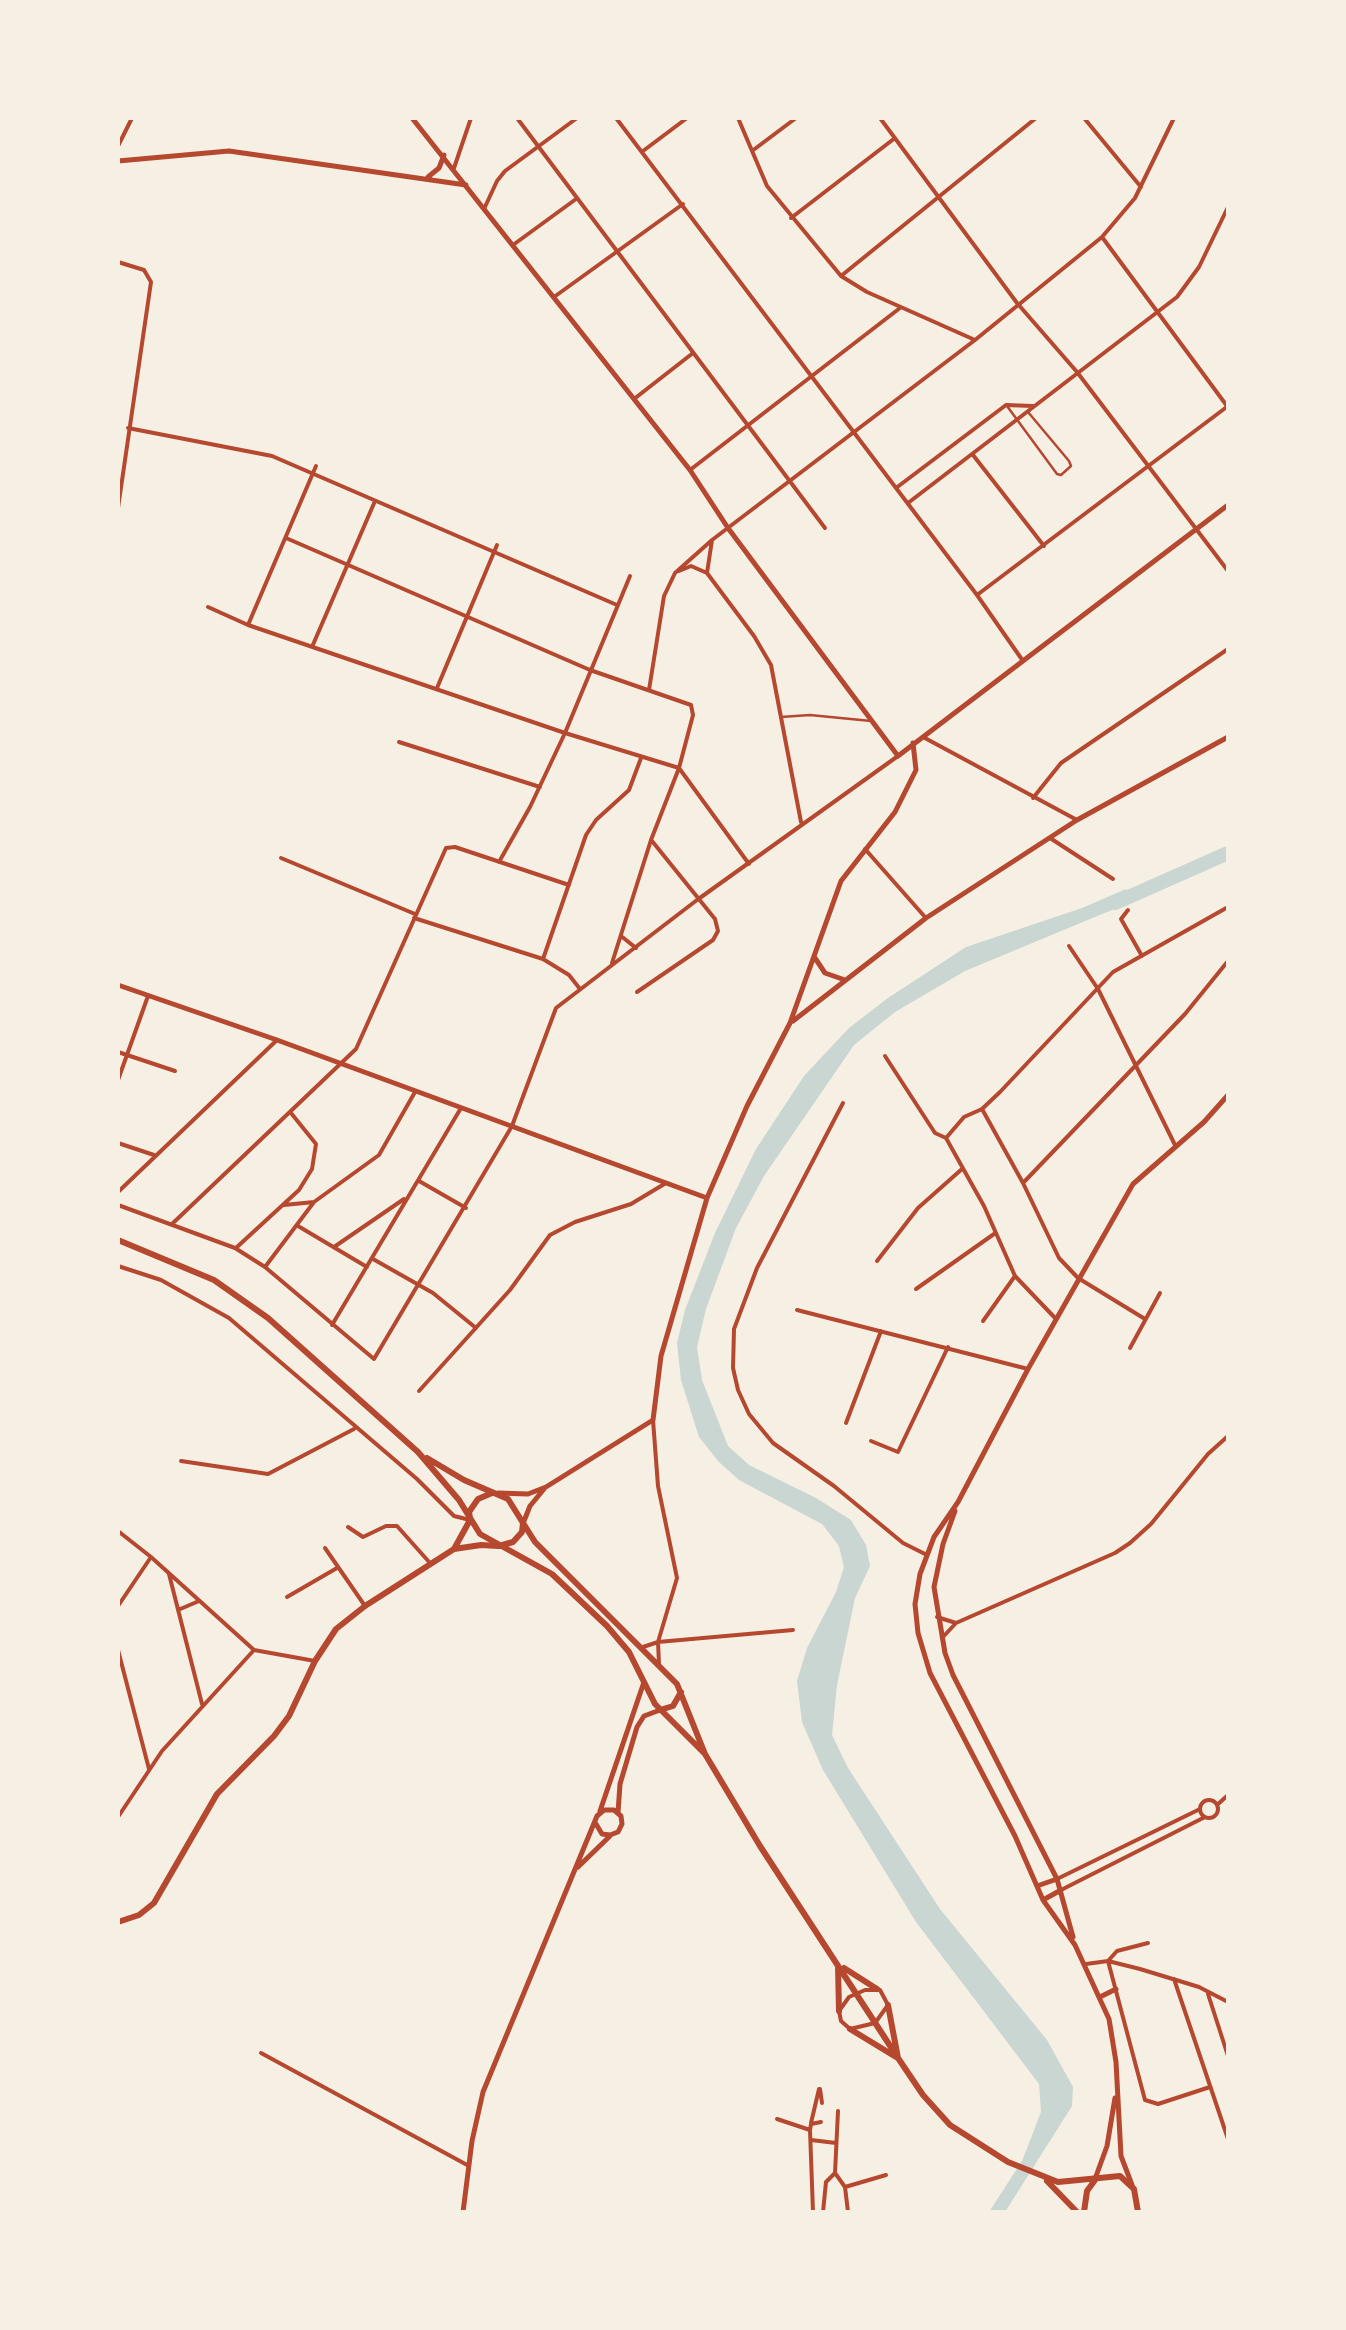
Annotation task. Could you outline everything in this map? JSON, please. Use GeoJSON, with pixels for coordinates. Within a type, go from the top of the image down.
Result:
{"type":"FeatureCollection","features":[{"type":"Feature","properties":{"kind":"main road"},"geometry":{"type":"LineString","coordinates":[[118,1240],[193,1270],[250,1303],[418,1452],[459,1500],[480,1534],[542,1567],[576,1595],[621,1642],[660,1710],[705,1754]]}},
{"type":"Feature","properties":{"kind":"main road"},"geometry":{"type":"LineString","coordinates":[[418,1452],[464,1480],[508,1499],[535,1542],[681,1690],[705,1754],[760,1846],[898,2058],[950,2125],[1008,2162],[1040,2176],[1068,2183],[1120,2176],[1134,2189],[1138,2212]]}},
{"type":"Feature","properties":{"kind":"main road"},"geometry":{"type":"LineString","coordinates":[[454,1550],[469,1526],[474,1503],[494,1493]]}},
{"type":"Feature","properties":{"kind":"main road"},"geometry":{"type":"LineString","coordinates":[[118,1922],[138,1915],[154,1903],[216,1794],[289,1716],[315,1661],[336,1629],[454,1550],[513,1542],[522,1532],[524,1522]]}},
{"type":"Feature","properties":{"kind":"main road"},"geometry":{"type":"LineString","coordinates":[[660,1710],[673,1706],[681,1690]]}},
{"type":"Feature","properties":{"kind":"main road"},"geometry":{"type":"LineString","coordinates":[[838,1964],[877,1989]]}},
{"type":"Feature","properties":{"kind":"main road"},"geometry":{"type":"LineString","coordinates":[[838,1964],[840,2011]]}},
{"type":"Feature","properties":{"kind":"main road"},"geometry":{"type":"LineString","coordinates":[[888,2005],[898,2058]]}},
{"type":"Feature","properties":{"kind":"main road"},"geometry":{"type":"LineString","coordinates":[[850,2030],[898,2058]]}},
{"type":"Feature","properties":{"kind":"main road"},"geometry":{"type":"LineString","coordinates":[[1040,2176],[1080,2212],[1096,2178]]}},
{"type":"Feature","properties":{"kind":"street"},"geometry":{"type":"LineString","coordinates":[[118,146],[132,118]]}},
{"type":"Feature","properties":{"kind":"street"},"geometry":{"type":"LineString","coordinates":[[412,118],[690,470],[728,528],[898,756]]}},
{"type":"Feature","properties":{"kind":"street"},"geometry":{"type":"LineString","coordinates":[[454,168],[471,118]]}},
{"type":"Feature","properties":{"kind":"street"},"geometry":{"type":"LineString","coordinates":[[517,118],[825,528]]}},
{"type":"Feature","properties":{"kind":"street"},"geometry":{"type":"LineString","coordinates":[[484,209],[505,172],[577,118]]}},
{"type":"Feature","properties":{"kind":"street"},"geometry":{"type":"LineString","coordinates":[[616,118],[1023,661]]}},
{"type":"Feature","properties":{"kind":"street"},"geometry":{"type":"LineString","coordinates":[[643,151],[687,118]]}},
{"type":"Feature","properties":{"kind":"street"},"geometry":{"type":"LineString","coordinates":[[738,118],[767,186],[841,276],[866,292],[975,340]]}},
{"type":"Feature","properties":{"kind":"street"},"geometry":{"type":"LineString","coordinates":[[752,151],[796,118]]}},
{"type":"Feature","properties":{"kind":"street"},"geometry":{"type":"LineString","coordinates":[[880,118],[1018,303],[1077,372],[1228,571]]}},
{"type":"Feature","properties":{"kind":"street"},"geometry":{"type":"LineString","coordinates":[[841,276],[1036,118]]}},
{"type":"Feature","properties":{"kind":"street"},"geometry":{"type":"LineString","coordinates":[[1084,118],[1141,187]]}},
{"type":"Feature","properties":{"kind":"street"},"geometry":{"type":"LineString","coordinates":[[649,690],[664,596],[675,573],[1102,236],[1141,187],[1174,118]]}},
{"type":"Feature","properties":{"kind":"street"},"geometry":{"type":"LineString","coordinates":[[792,218],[895,138]]}},
{"type":"Feature","properties":{"kind":"street"},"geometry":{"type":"LineString","coordinates":[[118,162],[229,151],[467,185]]}},
{"type":"Feature","properties":{"kind":"street"},"geometry":{"type":"LineString","coordinates":[[426,179],[439,168],[444,155]]}},
{"type":"Feature","properties":{"kind":"street"},"geometry":{"type":"LineString","coordinates":[[514,245],[576,198]]}},
{"type":"Feature","properties":{"kind":"street"},"geometry":{"type":"LineString","coordinates":[[554,298],[683,204]]}},
{"type":"Feature","properties":{"kind":"street"},"geometry":{"type":"LineString","coordinates":[[908,503],[1160,312],[1199,266],[1228,207]]}},
{"type":"Feature","properties":{"kind":"street"},"geometry":{"type":"LineString","coordinates":[[977,595],[1228,407],[1102,236]]}},
{"type":"Feature","properties":{"kind":"street"},"geometry":{"type":"LineString","coordinates":[[118,272],[118,262],[144,270],[151,282],[118,508]]}},
{"type":"Feature","properties":{"kind":"street"},"geometry":{"type":"LineString","coordinates":[[690,470],[902,307]]}},
{"type":"Feature","properties":{"kind":"street"},"geometry":{"type":"LineString","coordinates":[[634,399],[693,354]]}},
{"type":"Feature","properties":{"kind":"street"},"geometry":{"type":"LineString","coordinates":[[896,488],[1006,405],[1033,406]]}},
{"type":"Feature","properties":{"kind":"street"},"geometry":{"type":"LineString","coordinates":[[128,428],[272,456],[618,605]]}},
{"type":"Feature","properties":{"kind":"street"},"geometry":{"type":"LineString","coordinates":[[972,456],[1044,546]]}},
{"type":"Feature","properties":{"kind":"street"},"geometry":{"type":"LineString","coordinates":[[248,625],[316,466]]}},
{"type":"Feature","properties":{"kind":"street"},"geometry":{"type":"LineString","coordinates":[[312,646],[375,501]]}},
{"type":"Feature","properties":{"kind":"street"},"geometry":{"type":"LineString","coordinates":[[118,1205],[235,1248],[265,1267],[374,1359],[512,1126],[552,1015],[561,1003],[696,900],[898,756],[1228,505]]}},
{"type":"Feature","properties":{"kind":"street"},"geometry":{"type":"LineString","coordinates":[[286,538],[590,670],[691,705],[693,715],[680,768],[651,840],[611,966]]}},
{"type":"Feature","properties":{"kind":"street"},"geometry":{"type":"LineString","coordinates":[[707,573],[712,540]]}},
{"type":"Feature","properties":{"kind":"street"},"geometry":{"type":"LineString","coordinates":[[437,688],[497,544]]}},
{"type":"Feature","properties":{"kind":"street"},"geometry":{"type":"LineString","coordinates":[[675,573],[691,566],[707,573],[767,655],[802,824]]}},
{"type":"Feature","properties":{"kind":"street"},"geometry":{"type":"LineString","coordinates":[[499,862],[565,733],[630,576]]}},
{"type":"Feature","properties":{"kind":"street"},"geometry":{"type":"LineString","coordinates":[[208,607],[248,625],[680,768],[749,864]]}},
{"type":"Feature","properties":{"kind":"street"},"geometry":{"type":"LineString","coordinates":[[1033,798],[1061,763],[1228,648]]}},
{"type":"Feature","properties":{"kind":"street"},"geometry":{"type":"LineString","coordinates":[[922,736],[1078,820]]}},
{"type":"Feature","properties":{"kind":"street"},"geometry":{"type":"LineString","coordinates":[[790,1023],[926,918],[1078,820],[1228,737]]}},
{"type":"Feature","properties":{"kind":"street"},"geometry":{"type":"LineString","coordinates":[[399,742],[540,787]]}},
{"type":"Feature","properties":{"kind":"street"},"geometry":{"type":"LineString","coordinates":[[660,1669],[656,1652],[677,1578],[658,1486],[653,1420],[661,1356],[708,1198],[790,1023],[841,881],[895,812],[916,770],[913,743]]}},
{"type":"Feature","properties":{"kind":"street"},"geometry":{"type":"LineString","coordinates":[[542,959],[586,835],[596,820],[629,790],[642,758]]}},
{"type":"Feature","properties":{"kind":"street"},"geometry":{"type":"LineString","coordinates":[[1050,838],[1113,879]]}},
{"type":"Feature","properties":{"kind":"street"},"geometry":{"type":"LineString","coordinates":[[638,992],[717,935],[715,920],[651,840]]}},
{"type":"Feature","properties":{"kind":"street"},"geometry":{"type":"LineString","coordinates":[[172,1224],[342,1063],[362,1038],[443,852],[456,847],[569,885]]}},
{"type":"Feature","properties":{"kind":"street"},"geometry":{"type":"LineString","coordinates":[[866,849],[926,918]]}},
{"type":"Feature","properties":{"kind":"street"},"geometry":{"type":"LineString","coordinates":[[280,858],[415,916],[542,959],[568,975],[580,989]]}},
{"type":"Feature","properties":{"kind":"street"},"geometry":{"type":"LineString","coordinates":[[1128,910],[1121,920],[1142,956]]}},
{"type":"Feature","properties":{"kind":"street"},"geometry":{"type":"LineString","coordinates":[[885,1056],[935,1133],[946,1138],[964,1117],[982,1110],[1113,972],[1228,910]]}},
{"type":"Feature","properties":{"kind":"street"},"geometry":{"type":"LineString","coordinates":[[621,936],[636,948]]}},
{"type":"Feature","properties":{"kind":"street"},"geometry":{"type":"LineString","coordinates":[[1069,946],[1098,988],[1175,1145]]}},
{"type":"Feature","properties":{"kind":"street"},"geometry":{"type":"LineString","coordinates":[[815,958],[825,973],[846,980]]}},
{"type":"Feature","properties":{"kind":"street"},"geometry":{"type":"LineString","coordinates":[[1023,1183],[1185,1014],[1228,960]]}},
{"type":"Feature","properties":{"kind":"street"},"geometry":{"type":"LineString","coordinates":[[118,985],[708,1198]]}},
{"type":"Feature","properties":{"kind":"street"},"geometry":{"type":"LineString","coordinates":[[118,1080],[148,996]]}},
{"type":"Feature","properties":{"kind":"street"},"geometry":{"type":"LineString","coordinates":[[118,1192],[277,1040]]}},
{"type":"Feature","properties":{"kind":"street"},"geometry":{"type":"LineString","coordinates":[[118,1052],[175,1071]]}},
{"type":"Feature","properties":{"kind":"street"},"geometry":{"type":"LineString","coordinates":[[265,1267],[314,1202],[379,1155],[415,1092]]}},
{"type":"Feature","properties":{"kind":"street"},"geometry":{"type":"LineString","coordinates":[[1134,2189],[1121,2156],[1109,2019],[1075,1945],[1043,1900],[1015,1836],[924,1660],[915,1604],[926,1555],[941,1524],[958,1502],[1133,1184],[1204,1122],[1228,1094]]}},
{"type":"Feature","properties":{"kind":"street"},"geometry":{"type":"LineString","coordinates":[[843,1103],[751,1283],[734,1329],[733,1368],[749,1414],[773,1443],[834,1486],[903,1543],[939,1560]]}},
{"type":"Feature","properties":{"kind":"street"},"geometry":{"type":"LineString","coordinates":[[332,1325],[461,1108]]}},
{"type":"Feature","properties":{"kind":"street"},"geometry":{"type":"LineString","coordinates":[[982,1110],[1059,1258],[1078,1278],[1145,1319]]}},
{"type":"Feature","properties":{"kind":"street"},"geometry":{"type":"LineString","coordinates":[[235,1248],[307,1179],[316,1151],[313,1138],[290,1113]]}},
{"type":"Feature","properties":{"kind":"street"},"geometry":{"type":"LineString","coordinates":[[946,1138],[1016,1276],[1056,1319]]}},
{"type":"Feature","properties":{"kind":"street"},"geometry":{"type":"LineString","coordinates":[[118,1142],[154,1155]]}},
{"type":"Feature","properties":{"kind":"street"},"geometry":{"type":"LineString","coordinates":[[877,1260],[918,1208],[962,1169]]}},
{"type":"Feature","properties":{"kind":"street"},"geometry":{"type":"LineString","coordinates":[[419,1181],[466,1208]]}},
{"type":"Feature","properties":{"kind":"street"},"geometry":{"type":"LineString","coordinates":[[419,1392],[516,1282],[550,1234],[630,1204],[666,1183]]}},
{"type":"Feature","properties":{"kind":"street"},"geometry":{"type":"LineString","coordinates":[[334,1247],[408,1196]]}},
{"type":"Feature","properties":{"kind":"street"},"geometry":{"type":"LineString","coordinates":[[282,1205],[314,1202]]}},
{"type":"Feature","properties":{"kind":"street"},"geometry":{"type":"LineString","coordinates":[[296,1225],[367,1267]]}},
{"type":"Feature","properties":{"kind":"street"},"geometry":{"type":"LineString","coordinates":[[916,1288],[996,1232]]}},
{"type":"Feature","properties":{"kind":"street"},"geometry":{"type":"LineString","coordinates":[[372,1259],[420,1284],[476,1328]]}},
{"type":"Feature","properties":{"kind":"street"},"geometry":{"type":"LineString","coordinates":[[118,1266],[161,1280],[229,1318],[454,1516],[470,1520]]}},
{"type":"Feature","properties":{"kind":"street"},"geometry":{"type":"LineString","coordinates":[[984,1320],[1016,1276]]}},
{"type":"Feature","properties":{"kind":"street"},"geometry":{"type":"LineString","coordinates":[[1130,1348],[1160,1293]]}},
{"type":"Feature","properties":{"kind":"street"},"geometry":{"type":"LineString","coordinates":[[797,1310],[1028,1370]]}},
{"type":"Feature","properties":{"kind":"street"},"geometry":{"type":"LineString","coordinates":[[846,1423],[880,1332]]}},
{"type":"Feature","properties":{"kind":"street"},"geometry":{"type":"LineString","coordinates":[[870,1440],[898,1452],[948,1347]]}},
{"type":"Feature","properties":{"kind":"street"},"geometry":{"type":"LineString","coordinates":[[494,1493],[528,1494],[546,1487],[653,1420]]}},
{"type":"Feature","properties":{"kind":"street"},"geometry":{"type":"LineString","coordinates":[[181,1461],[268,1474],[355,1428]]}},
{"type":"Feature","properties":{"kind":"street"},"geometry":{"type":"LineString","coordinates":[[942,1638],[956,1623],[1130,1543],[1228,1436]]}},
{"type":"Feature","properties":{"kind":"street"},"geometry":{"type":"LineString","coordinates":[[524,1522],[530,1506],[546,1487]]}},
{"type":"Feature","properties":{"kind":"street"},"geometry":{"type":"LineString","coordinates":[[958,1502],[934,1587],[942,1638],[953,1675],[1057,1879],[1075,1945]]}},
{"type":"Feature","properties":{"kind":"street"},"geometry":{"type":"LineString","coordinates":[[348,1527],[363,1537],[386,1526],[397,1526],[430,1564]]}},
{"type":"Feature","properties":{"kind":"street"},"geometry":{"type":"LineString","coordinates":[[118,1531],[254,1650],[315,1661]]}},
{"type":"Feature","properties":{"kind":"street"},"geometry":{"type":"LineString","coordinates":[[326,1548],[365,1606]]}},
{"type":"Feature","properties":{"kind":"street"},"geometry":{"type":"LineString","coordinates":[[118,1606],[151,1557]]}},
{"type":"Feature","properties":{"kind":"street"},"geometry":{"type":"LineString","coordinates":[[287,1598],[337,1568]]}},
{"type":"Feature","properties":{"kind":"street"},"geometry":{"type":"LineString","coordinates":[[169,1574],[202,1704]]}},
{"type":"Feature","properties":{"kind":"street"},"geometry":{"type":"LineString","coordinates":[[178,1610],[199,1602]]}},
{"type":"Feature","properties":{"kind":"street"},"geometry":{"type":"LineString","coordinates":[[937,1617],[956,1623]]}},
{"type":"Feature","properties":{"kind":"street"},"geometry":{"type":"LineString","coordinates":[[638,1648],[658,1642],[793,1630]]}},
{"type":"Feature","properties":{"kind":"street"},"geometry":{"type":"LineString","coordinates":[[118,1650],[149,1769]]}},
{"type":"Feature","properties":{"kind":"street"},"geometry":{"type":"LineString","coordinates":[[118,1817],[149,1769],[202,1704],[254,1650]]}},
{"type":"Feature","properties":{"kind":"street"},"geometry":{"type":"LineString","coordinates":[[463,2212],[483,2092],[596,1824],[644,1682]]}},
{"type":"Feature","properties":{"kind":"street"},"geometry":{"type":"LineString","coordinates":[[576,1869],[621,1828],[620,1784],[637,1727],[644,1716],[660,1710]]}},
{"type":"Feature","properties":{"kind":"street"},"geometry":{"type":"LineString","coordinates":[[1043,1900],[1215,1815],[1217,1804],[1228,1795]]}},
{"type":"Feature","properties":{"kind":"street"},"geometry":{"type":"LineString","coordinates":[[1038,1886],[1200,1809],[1206,1800],[1217,1804]]}},
{"type":"Feature","properties":{"kind":"street"},"geometry":{"type":"LineString","coordinates":[[600,1812],[609,1809],[618,1813]]}},
{"type":"Feature","properties":{"kind":"street"},"geometry":{"type":"LineString","coordinates":[[1200,1809],[1205,1817]]}},
{"type":"Feature","properties":{"kind":"street"},"geometry":{"type":"LineString","coordinates":[[596,1824],[599,1831],[610,1836]]}},
{"type":"Feature","properties":{"kind":"street"},"geometry":{"type":"LineString","coordinates":[[1108,1961],[1118,1951],[1148,1943]]}},
{"type":"Feature","properties":{"kind":"street"},"geometry":{"type":"LineString","coordinates":[[1085,1964],[1108,1961],[1174,1979],[1228,2002]]}},
{"type":"Feature","properties":{"kind":"street"},"geometry":{"type":"LineString","coordinates":[[1108,1961],[1145,2100],[1158,2104],[1210,2087]]}},
{"type":"Feature","properties":{"kind":"street"},"geometry":{"type":"LineString","coordinates":[[1174,1979],[1228,2139]]}},
{"type":"Feature","properties":{"kind":"street"},"geometry":{"type":"LineString","coordinates":[[877,1989],[888,2005],[875,2022],[850,2030],[841,2021],[840,2011],[856,1992],[877,1989]]}},
{"type":"Feature","properties":{"kind":"street"},"geometry":{"type":"LineString","coordinates":[[1100,1997],[1116,1989]]}},
{"type":"Feature","properties":{"kind":"street"},"geometry":{"type":"LineString","coordinates":[[1208,1991],[1228,2056]]}},
{"type":"Feature","properties":{"kind":"street"},"geometry":{"type":"LineString","coordinates":[[261,2053],[469,2166]]}},
{"type":"Feature","properties":{"kind":"street"},"geometry":{"type":"LineString","coordinates":[[1096,2178],[1110,2133],[1116,2085]]}},
{"type":"Feature","properties":{"kind":"street"},"geometry":{"type":"LineString","coordinates":[[813,2212],[810,2127],[819,2089],[822,2103]]}},
{"type":"Feature","properties":{"kind":"street"},"geometry":{"type":"LineString","coordinates":[[838,2111],[835,2173],[845,2187],[848,2212]]}},
{"type":"Feature","properties":{"kind":"street"},"geometry":{"type":"LineString","coordinates":[[776,2119],[810,2127],[821,2122]]}},
{"type":"Feature","properties":{"kind":"street"},"geometry":{"type":"LineString","coordinates":[[810,2140],[836,2143]]}},
{"type":"Feature","properties":{"kind":"street"},"geometry":{"type":"LineString","coordinates":[[823,2212],[826,2182],[835,2173]]}},
{"type":"Feature","properties":{"kind":"street"},"geometry":{"type":"LineString","coordinates":[[845,2187],[886,2174]]}},
{"type":"Feature","properties":{"kind":"lane"},"geometry":{"type":"LineString","coordinates":[[1006,405],[1061,475],[1071,466],[1070,461],[1020,403]]}},
{"type":"Feature","properties":{"kind":"lane"},"geometry":{"type":"LineString","coordinates":[[782,717],[872,720]]}},
{"type":"Feature","properties":{"kind":"shaded area"},"geometry":{"type":"Polygon","coordinates":[[[1126,889],[1131,902],[965,971],[895,1012],[854,1045],[764,1176],[736,1228],[706,1309],[697,1347],[702,1380],[728,1446],[749,1465],[851,1520],[866,1545],[870,1566],[855,1598],[837,1685],[832,1735],[848,1768],[940,1909],[1047,2040],[1073,2087],[1072,2106],[1005,2212],[989,2212],[1022,2161],[1031,2138],[1041,2112],[1039,2084],[916,1922],[823,1770],[802,1722],[797,1681],[807,1648],[836,1592],[844,1567],[839,1546],[822,1524],[739,1480],[699,1437],[681,1380],[677,1343],[685,1310],[715,1233],[756,1149],[804,1076],[849,1028],[966,947],[1126,889]]]}},
{"type":"Feature","properties":{"kind":"waterway"},"geometry":{"type":"LineString","coordinates":[[1115,903],[1228,853]]}}]}
